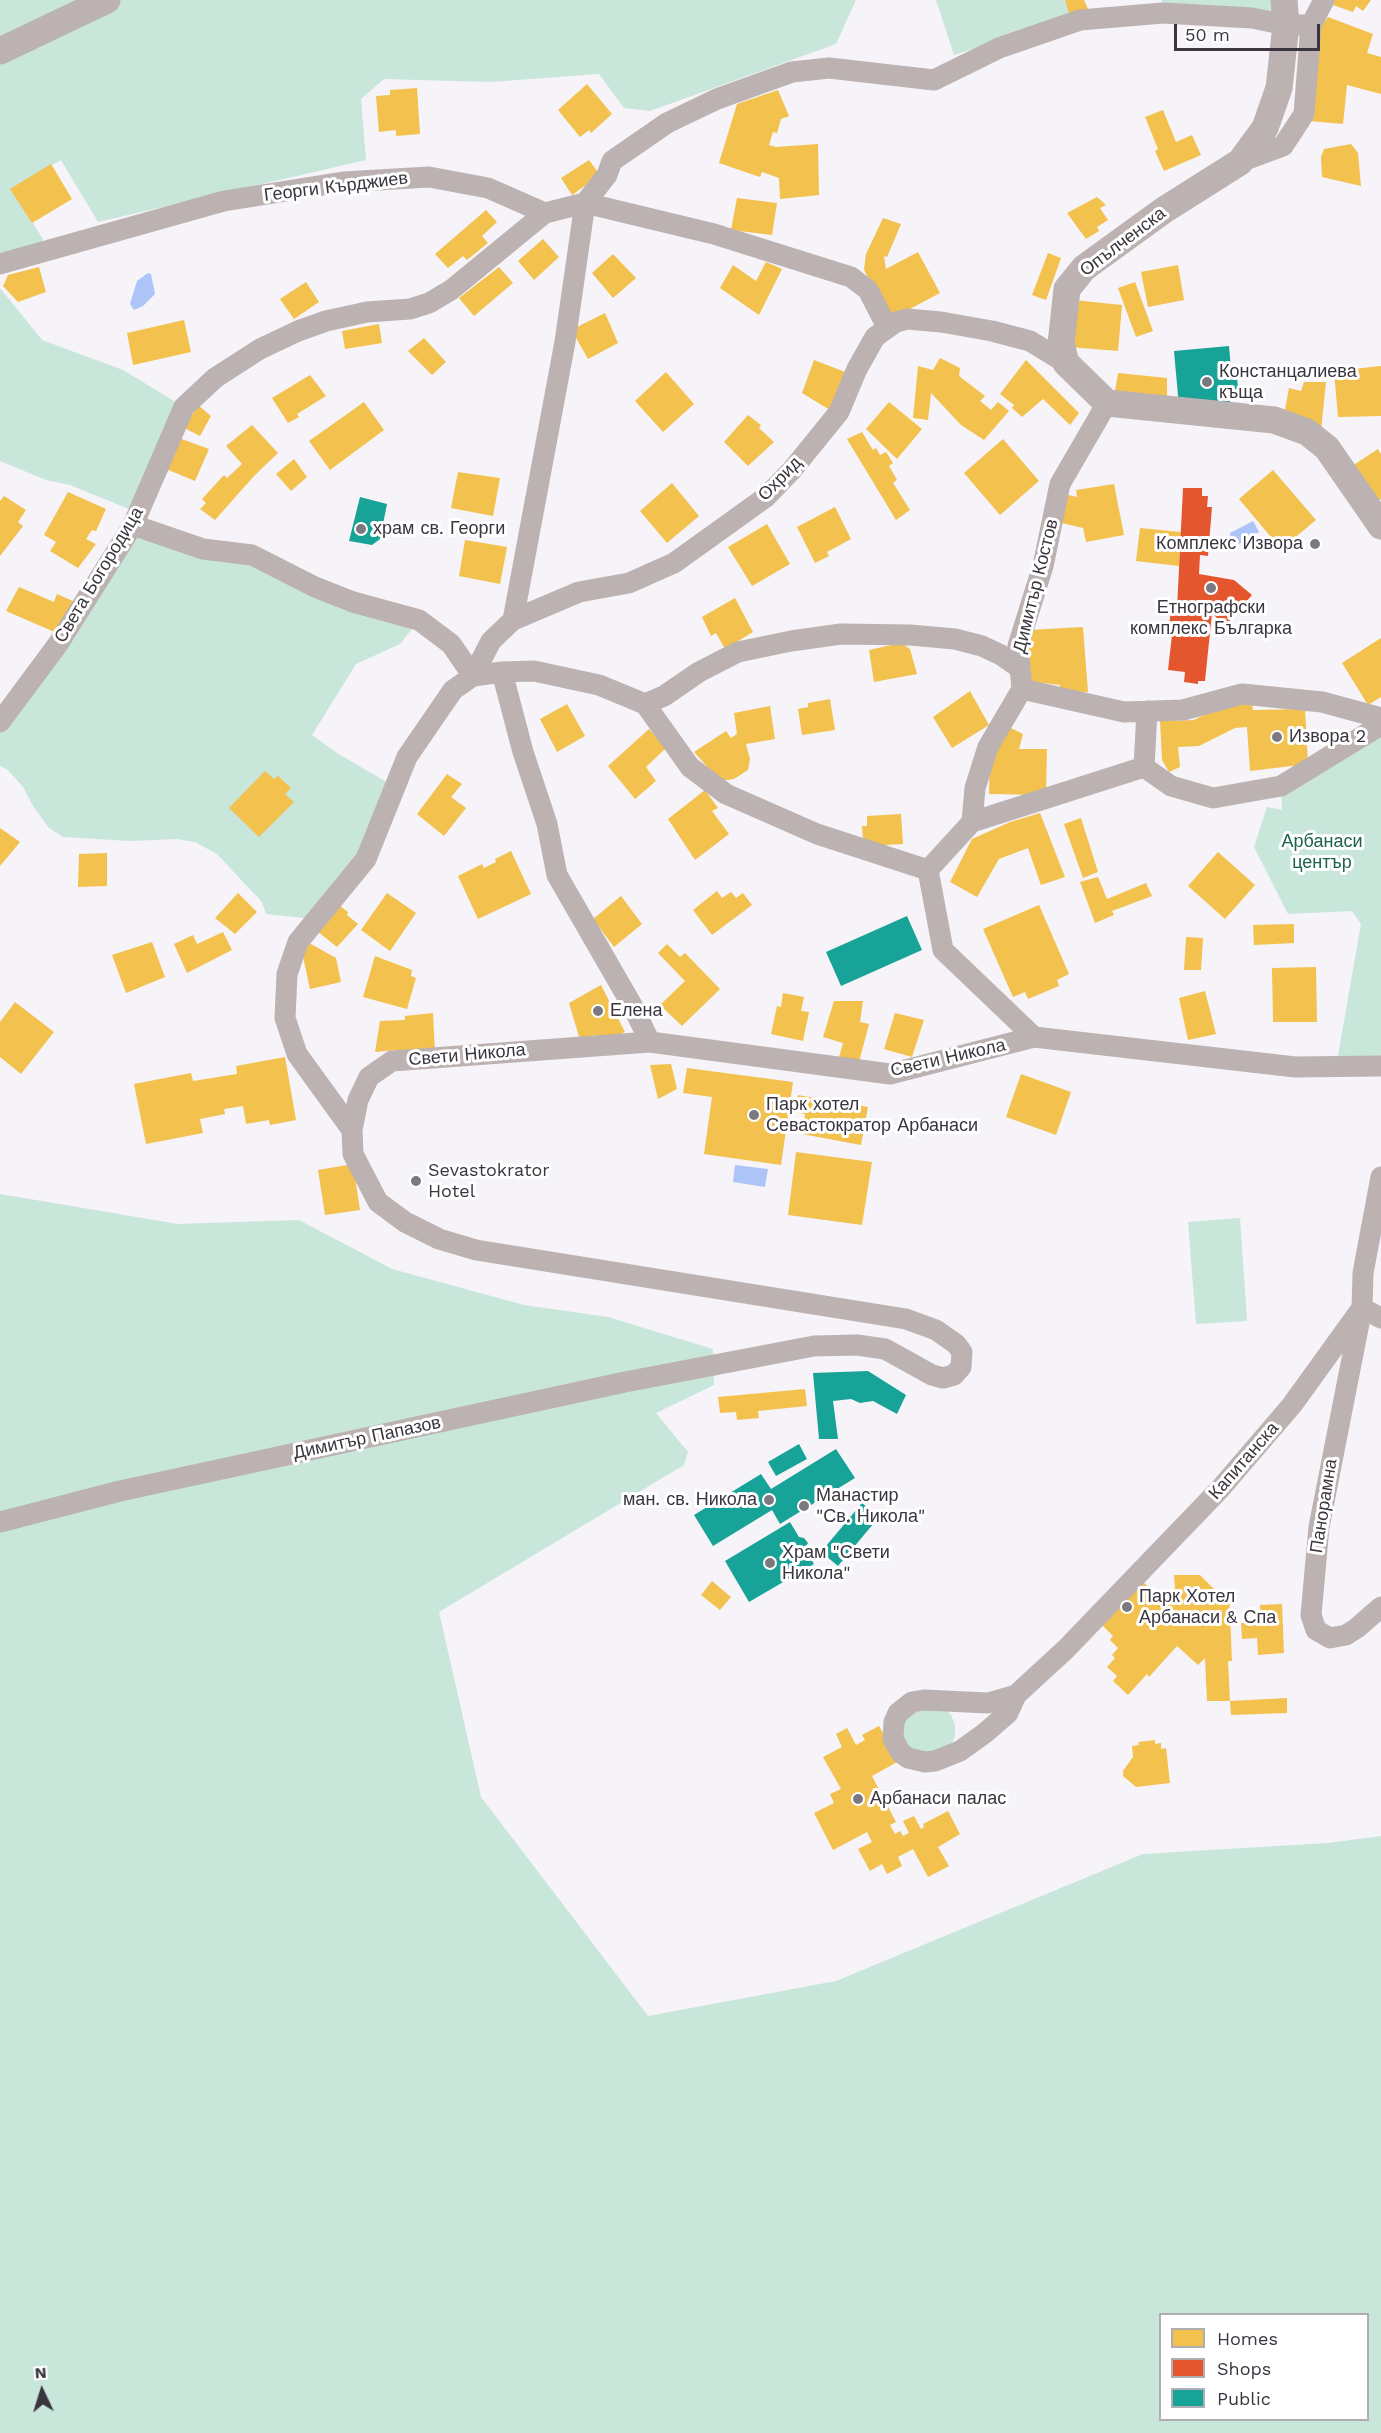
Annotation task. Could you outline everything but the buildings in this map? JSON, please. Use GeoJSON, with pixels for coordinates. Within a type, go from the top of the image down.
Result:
{"type":"FeatureCollection","features":[{"type":"Feature","properties":{"kind":"street"},"geometry":{"type":"LineString","coordinates":[[0,51],[107,0]]}},
{"type":"Feature","properties":{"kind":"street"},"geometry":{"type":"LineString","coordinates":[[513,620],[565,342],[585,203],[607,175],[612,161],[667,123],[717,99],[792,72],[829,69],[934,80],[999,48],[1080,21],[1163,13],[1252,18],[1293,17],[1324,0]]}},
{"type":"Feature","properties":{"kind":"street","name":"Опълченска"},"geometry":{"type":"LineString","coordinates":[[1066,363],[1061,344],[1067,289],[1084,268],[1164,210],[1240,162],[1265,128],[1279,88],[1293,17]]}},
{"type":"Feature","properties":{"kind":"street","name":"Георги Кърджиев"},"geometry":{"type":"LineString","coordinates":[[0,264],[224,201],[343,182],[429,177],[488,188],[545,213]]}},
{"type":"Feature","properties":{"kind":"street"},"geometry":{"type":"LineString","coordinates":[[545,213],[585,203],[714,234],[850,277],[868,290],[887,327],[907,319],[992,331],[1030,341],[1066,363],[1107,404],[1265,418],[1307,432],[1327,448],[1381,526]]}},
{"type":"Feature","properties":{"kind":"street","name":"Света Богородица"},"geometry":{"type":"LineString","coordinates":[[0,722],[58,644],[133,525],[184,407],[214,378],[260,349],[317,324],[367,312],[410,309],[429,303],[451,290],[545,213]]}},
{"type":"Feature","properties":{"kind":"street","name":"Охрид"},"geometry":{"type":"LineString","coordinates":[[473,676],[491,641],[513,620],[579,592],[629,583],[674,563],[766,497],[792,470],[839,411],[857,369],[875,337],[887,327]]}},
{"type":"Feature","properties":{"kind":"street","name":"Димитър Костов"},"geometry":{"type":"LineString","coordinates":[[1022,689],[1018,667],[1018,646],[1043,566],[1060,484],[1107,404]]}},
{"type":"Feature","properties":{"kind":"street"},"geometry":{"type":"LineString","coordinates":[[133,525],[203,549],[252,555],[315,587],[353,602],[419,620],[451,644],[473,676]]}},
{"type":"Feature","properties":{"kind":"street"},"geometry":{"type":"LineString","coordinates":[[645,704],[664,696],[699,672],[738,652],[841,634],[910,635],[955,639],[982,646],[1018,667]]}},
{"type":"Feature","properties":{"kind":"street"},"geometry":{"type":"LineString","coordinates":[[352,1130],[297,1054],[285,1018],[286,974],[298,942],[366,859],[407,757],[453,690],[473,676],[534,671],[599,685],[645,704],[690,767],[726,794],[817,834],[928,870]]}},
{"type":"Feature","properties":{"kind":"street"},"geometry":{"type":"LineString","coordinates":[[502,672],[523,752],[547,824],[557,875],[633,1007],[650,1042]]}},
{"type":"Feature","properties":{"kind":"street"},"geometry":{"type":"LineString","coordinates":[[972,822],[975,788],[988,747],[1022,689],[1124,712],[1183,710],[1242,694],[1322,702],[1381,718]]}},
{"type":"Feature","properties":{"kind":"street"},"geometry":{"type":"LineString","coordinates":[[1144,767],[1147,711]]}},
{"type":"Feature","properties":{"kind":"street"},"geometry":{"type":"LineString","coordinates":[[1144,767],[1171,786],[1213,798],[1281,786],[1381,725]]}},
{"type":"Feature","properties":{"kind":"street"},"geometry":{"type":"LineString","coordinates":[[928,870],[972,822],[1144,767]]}},
{"type":"Feature","properties":{"kind":"street"},"geometry":{"type":"LineString","coordinates":[[928,870],[943,950],[1034,1037]]}},
{"type":"Feature","properties":{"kind":"street","name":"Свети Никола"},"geometry":{"type":"LineString","coordinates":[[736,1361],[814,1346],[857,1345],[885,1349],[932,1375],[944,1378],[958,1371],[963,1358],[957,1344],[936,1330],[906,1319],[476,1250],[439,1239],[405,1222],[378,1202],[353,1154],[352,1130],[358,1100],[369,1077],[392,1062],[650,1042],[890,1074],[1034,1037],[1295,1067],[1381,1066]]}},
{"type":"Feature","properties":{"kind":"street"},"geometry":{"type":"LineString","coordinates":[[1381,1177],[1363,1274],[1362,1308],[1381,1318]]}},
{"type":"Feature","properties":{"kind":"street","name":"Панорамна"},"geometry":{"type":"LineString","coordinates":[[1362,1308],[1318,1527],[1311,1615],[1316,1630],[1330,1638],[1346,1635],[1381,1607]]}},
{"type":"Feature","properties":{"kind":"street","name":"Капитанска"},"geometry":{"type":"LineString","coordinates":[[1016,1695],[988,1703],[924,1700],[912,1702],[898,1713],[894,1722],[893,1739],[901,1753],[908,1758],[926,1762],[935,1761],[960,1751],[1008,1713],[1016,1695],[1074,1641],[1220,1489],[1292,1405],[1362,1308]]}},
{"type":"Feature","properties":{"kind":"street","name":"Димитър Папазов"},"geometry":{"type":"LineString","coordinates":[[0,1522],[131,1488],[625,1382],[736,1361]]}},
{"type":"Feature","properties":{"kind":"green space"},"geometry":{"type":"Polygon","coordinates":[[[0,0],[856,0],[836,44],[650,111],[624,108],[599,74],[490,82],[384,79],[361,99],[366,160],[98,222],[61,160],[11,189],[43,239],[37,253],[0,264],[0,0]]]}},
{"type":"Feature","properties":{"kind":"green space"},"geometry":{"type":"Polygon","coordinates":[[[936,0],[1065,0],[1070,17],[954,55],[936,0]]]}},
{"type":"Feature","properties":{"kind":"green space"},"geometry":{"type":"Polygon","coordinates":[[[1162,0],[1284,0],[1286,25],[1163,13],[1162,0]]]}},
{"type":"Feature","properties":{"kind":"green space"},"geometry":{"type":"Polygon","coordinates":[[[0,288],[42,340],[123,370],[184,407],[139,513],[70,485],[46,480],[0,461],[0,288]]]}},
{"type":"Feature","properties":{"kind":"green space"},"geometry":{"type":"Polygon","coordinates":[[[133,525],[419,620],[400,644],[356,664],[312,735],[337,753],[395,787],[366,859],[315,919],[266,914],[262,902],[217,854],[195,842],[177,839],[130,841],[63,837],[49,828],[23,787],[8,770],[0,766],[0,722],[133,525]]]}},
{"type":"Feature","properties":{"kind":"green space","name":"Арбанаси център"},"geometry":{"type":"Polygon","coordinates":[[[1381,725],[1381,1066],[1336,1067],[1361,924],[1352,911],[1288,914],[1254,847],[1267,807],[1282,810],[1281,786],[1381,725]]]}},
{"type":"Feature","properties":{"kind":"green space"},"geometry":{"type":"Polygon","coordinates":[[[0,1194],[178,1224],[299,1220],[392,1269],[524,1305],[608,1317],[713,1349],[714,1385],[656,1413],[688,1452],[684,1465],[439,1612],[481,1797],[648,2016],[836,1981],[1143,1854],[1328,1843],[1381,1836],[1381,2433],[0,2433],[0,1194]]]}},
{"type":"Feature","properties":{"kind":"green space"},"geometry":{"type":"Polygon","coordinates":[[[1240,1218],[1247,1321],[1196,1324],[1188,1222],[1240,1218]]]}},
{"type":"Feature","properties":{"kind":"green space"},"geometry":{"type":"Polygon","coordinates":[[[944,1707],[951,1715],[955,1725],[955,1736],[951,1746],[916,1762],[894,1722],[898,1713],[944,1707]]]}},
{"type":"Feature","properties":{"kind":"water"},"geometry":{"type":"Polygon","coordinates":[[[148,273],[151,274],[155,294],[143,306],[134,310],[130,304],[137,281],[148,273]]]}},
{"type":"Feature","properties":{"kind":"water"},"geometry":{"type":"Polygon","coordinates":[[[1253,521],[1259,532],[1232,548],[1230,533],[1253,521]]]}},
{"type":"Feature","properties":{"kind":"water"},"geometry":{"type":"Polygon","coordinates":[[[735,1165],[768,1169],[765,1187],[733,1182],[735,1165]]]}},
{"type":"Feature","properties":{"kind":"place","name":"Констанцалиева къща"},"geometry":{"type":"Point","coordinates":[1207,382]}},
{"type":"Feature","properties":{"kind":"place","name":"храм св. Георги"},"geometry":{"type":"Point","coordinates":[361,529]}},
{"type":"Feature","properties":{"kind":"place","name":"Комплекс Извора"},"geometry":{"type":"Point","coordinates":[1315,544]}},
{"type":"Feature","properties":{"kind":"place","name":"Етнографски комплекс Българка"},"geometry":{"type":"Point","coordinates":[1211,588]}},
{"type":"Feature","properties":{"kind":"place","name":"Извора 2"},"geometry":{"type":"Point","coordinates":[1277,737]}},
{"type":"Feature","properties":{"kind":"place","name":"Елена"},"geometry":{"type":"Point","coordinates":[598,1011]}},
{"type":"Feature","properties":{"kind":"place","name":"Парк хотел Севастократор Арбанаси"},"geometry":{"type":"Point","coordinates":[754,1115]}},
{"type":"Feature","properties":{"kind":"place","name":"Sevastokrator Hotel"},"geometry":{"type":"Point","coordinates":[416,1181]}},
{"type":"Feature","properties":{"kind":"place","name":"ман. св. Никола"},"geometry":{"type":"Point","coordinates":[769,1500]}},
{"type":"Feature","properties":{"kind":"place","name":"Манастир \"Св. Никола\""},"geometry":{"type":"Point","coordinates":[804,1506]}},
{"type":"Feature","properties":{"kind":"place","name":"Храм \"Свети Никола\""},"geometry":{"type":"Point","coordinates":[770,1563]}},
{"type":"Feature","properties":{"kind":"place","name":"Парк Хотел Арбанаси & Спа"},"geometry":{"type":"Point","coordinates":[1127,1607]}},
{"type":"Feature","properties":{"kind":"place","name":"Арбанаси палас"},"geometry":{"type":"Point","coordinates":[858,1799]}}]}
